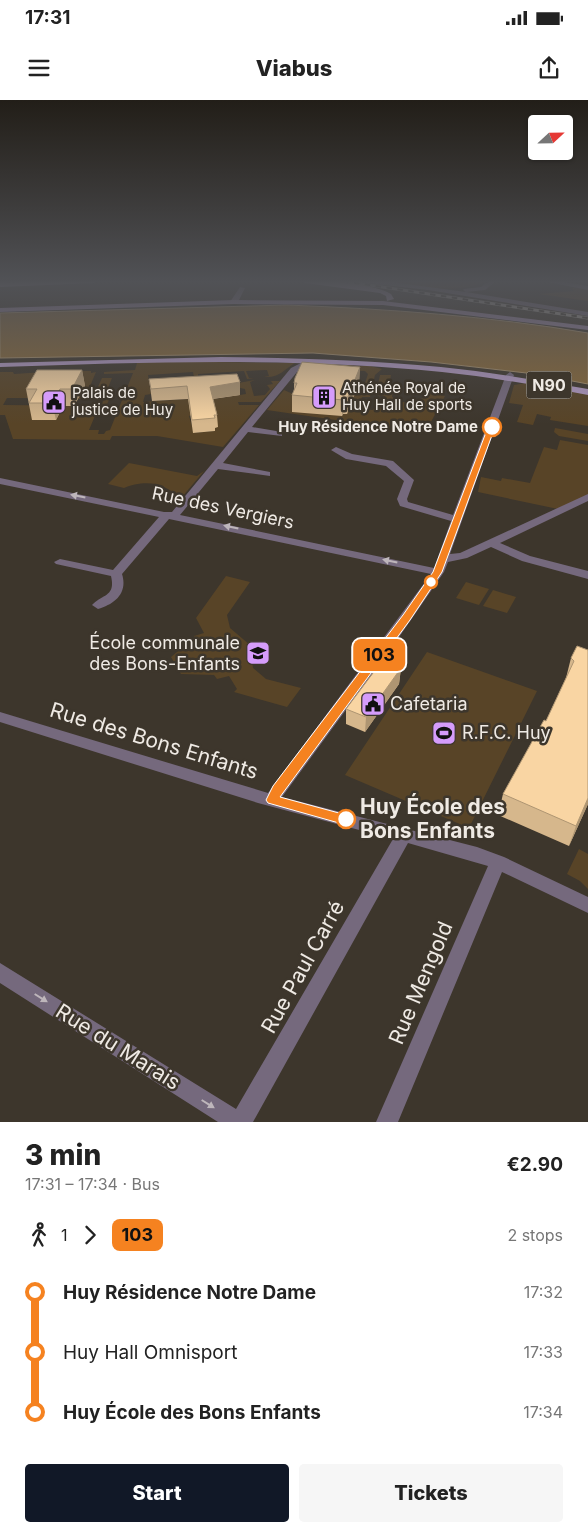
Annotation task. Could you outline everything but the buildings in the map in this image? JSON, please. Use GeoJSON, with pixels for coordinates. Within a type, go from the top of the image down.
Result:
{"type":"FeatureCollection","features":[{"type":"Feature","properties":{"kind":"main road","name":"N90"},"geometry":{"type":"LineString","coordinates":[[0,363],[159,357],[319,358],[386,362],[509,377],[588,390]]}},
{"type":"Feature","properties":{"kind":"main road","name":"N90"},"geometry":{"type":"LineString","coordinates":[[0,363],[158,360],[328,362],[509,377]]}},
{"type":"Feature","properties":{"kind":"street"},"geometry":{"type":"LineString","coordinates":[[116,574],[215,465],[297,367],[328,362]]}},
{"type":"Feature","properties":{"kind":"street"},"geometry":{"type":"LineString","coordinates":[[272,800],[278,789],[407,617],[440,566],[509,377]]}},
{"type":"Feature","properties":{"kind":"street"},"geometry":{"type":"LineString","coordinates":[[246,428],[279,434]]}},
{"type":"Feature","properties":{"kind":"street"},"geometry":{"type":"LineString","coordinates":[[336,450],[349,457],[391,464],[409,480],[402,499],[404,504],[456,518]]}},
{"type":"Feature","properties":{"kind":"street"},"geometry":{"type":"LineString","coordinates":[[215,465],[266,474]]}},
{"type":"Feature","properties":{"kind":"street","name":"Rue des Vergiers"},"geometry":{"type":"LineString","coordinates":[[0,481],[440,566]]}},
{"type":"Feature","properties":{"kind":"street"},"geometry":{"type":"LineString","coordinates":[[440,566],[588,497]]}},
{"type":"Feature","properties":{"kind":"street"},"geometry":{"type":"LineString","coordinates":[[492,543],[502,550],[528,559],[588,575]]}},
{"type":"Feature","properties":{"kind":"street"},"geometry":{"type":"LineString","coordinates":[[60,562],[116,574]]}},
{"type":"Feature","properties":{"kind":"street"},"geometry":{"type":"LineString","coordinates":[[98,606],[109,601],[119,589],[120,584],[116,574]]}},
{"type":"Feature","properties":{"kind":"street","name":"Rue des Bons Enfants"},"geometry":{"type":"LineString","coordinates":[[0,717],[272,800],[498,862],[588,905]]}},
{"type":"Feature","properties":{"kind":"street","name":"Rue Paul Carré"},"geometry":{"type":"LineString","coordinates":[[241,1122],[404,835]]}},
{"type":"Feature","properties":{"kind":"street","name":"Rue Mengold"},"geometry":{"type":"LineString","coordinates":[[388,1122],[498,862]]}},
{"type":"Feature","properties":{"kind":"street","name":"Rue du Marais"},"geometry":{"type":"LineString","coordinates":[[0,972],[237,1122]]}},
{"type":"Feature","properties":{"kind":"shaded area"},"geometry":{"type":"Polygon","coordinates":[[[0,329],[561,329],[588,333],[588,384],[535,374],[431,362],[313,353],[0,358],[0,329]]]}},
{"type":"Feature","properties":{"kind":"shaded area"},"geometry":{"type":"Polygon","coordinates":[[[145,361],[295,363],[278,375],[269,377],[264,377],[269,376],[267,370],[246,371],[249,378],[254,378],[247,379],[244,371],[198,374],[198,376],[194,377],[193,372],[148,375],[151,394],[145,395],[143,402],[189,399],[191,415],[189,416],[194,433],[215,431],[202,401],[246,394],[245,389],[227,385],[255,380],[250,382],[254,396],[265,395],[270,389],[267,385],[273,384],[271,381],[280,381],[261,402],[238,402],[239,405],[259,405],[223,447],[157,436],[112,436],[110,440],[13,439],[5,415],[0,415],[0,372],[13,372],[14,374],[60,371],[33,398],[7,398],[3,405],[101,406],[104,399],[78,399],[84,386],[78,371],[91,371],[91,373],[96,372],[88,391],[96,391],[102,378],[112,378],[106,393],[112,393],[104,411],[97,411],[89,430],[99,430],[98,434],[104,434],[110,430],[133,373],[104,374],[104,372],[135,370],[137,363],[145,361]]]}},
{"type":"Feature","properties":{"kind":"shaded area"},"geometry":{"type":"Polygon","coordinates":[[[320,364],[370,366],[382,369],[375,375],[370,397],[362,397],[359,409],[373,410],[374,408],[380,408],[385,396],[376,395],[380,375],[391,375],[389,386],[393,387],[392,397],[403,402],[417,403],[418,399],[427,398],[429,392],[445,396],[425,433],[267,410],[284,390],[342,416],[347,414],[352,392],[358,392],[359,383],[319,379],[365,383],[368,374],[365,371],[308,369],[320,364]]]}},
{"type":"Feature","properties":{"kind":"shaded area"},"geometry":{"type":"Polygon","coordinates":[[[526,383],[588,394],[588,426],[550,420],[551,417],[537,414],[533,425],[517,422],[523,405],[509,403],[514,385],[526,383]]]}},
{"type":"Feature","properties":{"kind":"shaded area"},"geometry":{"type":"Polygon","coordinates":[[[555,428],[588,434],[588,441],[559,436],[554,432],[555,428]]]}},
{"type":"Feature","properties":{"kind":"shaded area"},"geometry":{"type":"Polygon","coordinates":[[[560,440],[588,445],[588,495],[558,509],[478,492],[481,477],[501,481],[502,478],[530,483],[544,447],[557,450],[560,440]]]}},
{"type":"Feature","properties":{"kind":"shaded area"},"geometry":{"type":"Polygon","coordinates":[[[129,463],[197,476],[204,471],[182,497],[155,484],[139,484],[124,488],[108,484],[129,463]]]}},
{"type":"Feature","properties":{"kind":"shaded area"},"geometry":{"type":"Polygon","coordinates":[[[226,576],[250,582],[227,615],[230,628],[250,645],[253,668],[266,679],[301,688],[287,707],[234,692],[237,689],[229,676],[217,679],[214,675],[181,674],[171,657],[189,642],[195,640],[194,636],[204,633],[196,618],[226,576]]]}},
{"type":"Feature","properties":{"kind":"shaded area"},"geometry":{"type":"Polygon","coordinates":[[[466,582],[489,589],[479,605],[456,598],[466,582]]]}},
{"type":"Feature","properties":{"kind":"shaded area"},"geometry":{"type":"Polygon","coordinates":[[[493,590],[516,597],[507,613],[483,606],[493,590]]]}},
{"type":"Feature","properties":{"kind":"shaded area","name":"R.F.C. Huy"},"geometry":{"type":"Polygon","coordinates":[[[427,652],[537,691],[469,828],[345,775],[427,652]]]}},
{"type":"Feature","properties":{"kind":"shaded area"},"geometry":{"type":"Polygon","coordinates":[[[579,849],[588,854],[588,889],[580,881],[567,874],[579,849]]]}},
{"type":"Feature","properties":{"kind":"bus line","name":"103"},"geometry":{"type":"LineString","coordinates":[[346,819],[272,800],[278,789],[407,617],[438,572],[449,537],[492,427]]}},
{"type":"Feature","properties":{"kind":"place","name":"Athénée Royal de Huy Hall de sports"},"geometry":{"type":"Point","coordinates":[324,397]}},
{"type":"Feature","properties":{"kind":"place","name":"Palais de justice de Huy"},"geometry":{"type":"Point","coordinates":[54,402]}},
{"type":"Feature","properties":{"kind":"place","name":"Huy Résidence Notre Dame"},"geometry":{"type":"Point","coordinates":[492,427]}},
{"type":"Feature","properties":{"kind":"place","name":"École communale des Bons-Enfants"},"geometry":{"type":"Point","coordinates":[258,653]}},
{"type":"Feature","properties":{"kind":"place","name":"Cafetaria"},"geometry":{"type":"Point","coordinates":[373,704]}},
{"type":"Feature","properties":{"kind":"place","name":"R.F.C. Huy"},"geometry":{"type":"Point","coordinates":[444,733]}},
{"type":"Feature","properties":{"kind":"place","name":"Huy École des Bons Enfants"},"geometry":{"type":"Point","coordinates":[346,819]}}]}
